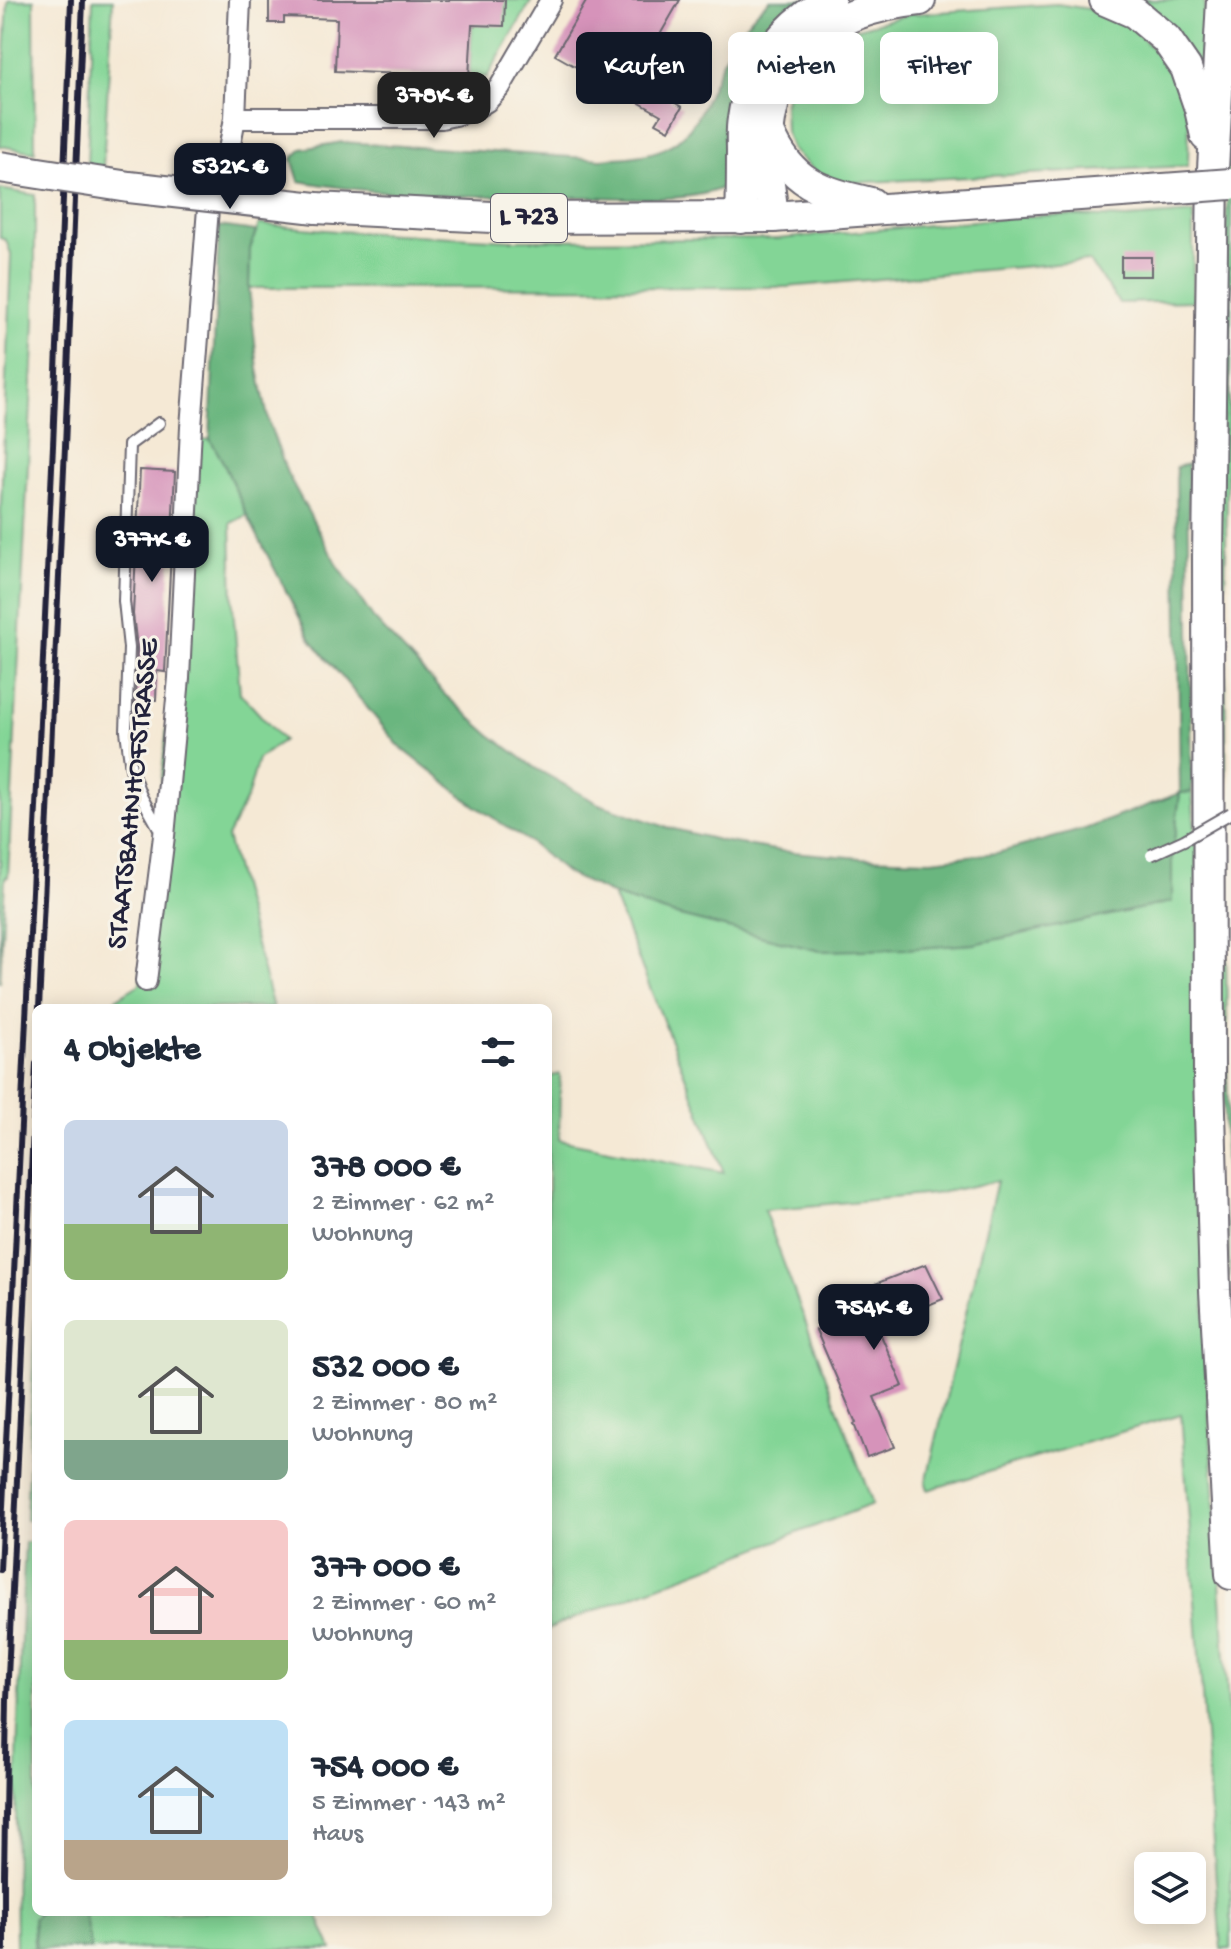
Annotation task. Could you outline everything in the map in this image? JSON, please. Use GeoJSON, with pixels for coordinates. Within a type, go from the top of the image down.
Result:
{"type":"FeatureCollection","features":[{"type":"Feature","properties":{"kind":"main road"},"geometry":{"type":"LineString","coordinates":[[741,218],[743,121],[749,92],[764,60],[787,31],[830,0]]}},
{"type":"Feature","properties":{"kind":"main road"},"geometry":{"type":"LineString","coordinates":[[773,217],[768,130],[777,87],[790,63],[827,28],[854,14],[920,0]]}},
{"type":"Feature","properties":{"kind":"main road"},"geometry":{"type":"LineString","coordinates":[[1105,0],[1135,13],[1166,39],[1186,68],[1222,176]]}},
{"type":"Feature","properties":{"kind":"main road"},"geometry":{"type":"LineString","coordinates":[[1222,0],[1222,176],[1207,588],[1209,1076],[1215,1290],[1231,1574]]}},
{"type":"Feature","properties":{"kind":"main road"},"geometry":{"type":"LineString","coordinates":[[768,130],[777,151],[791,170],[814,186],[840,196],[897,209]]}},
{"type":"Feature","properties":{"kind":"main road","name":"L 723"},"geometry":{"type":"LineString","coordinates":[[0,167],[129,187],[316,208],[511,218],[773,217],[1150,190],[1222,176]]}},
{"type":"Feature","properties":{"kind":"street","name":"STAATSBAHNHOFSTRASSE"},"geometry":{"type":"LineString","coordinates":[[146,981],[179,678],[191,427],[211,170],[227,160],[235,118],[240,0]]}},
{"type":"Feature","properties":{"kind":"street"},"geometry":{"type":"LineString","coordinates":[[235,118],[441,118],[455,115],[487,101],[500,87],[551,0]]}},
{"type":"Feature","properties":{"kind":"lane"},"geometry":{"type":"LineString","coordinates":[[159,423],[129,445],[124,601],[129,648],[126,731],[131,769],[141,796],[164,836]]}},
{"type":"Feature","properties":{"kind":"lane"},"geometry":{"type":"LineString","coordinates":[[1151,855],[1231,813]]}},
{"type":"Feature","properties":{"kind":"green space"},"geometry":{"type":"Polygon","coordinates":[[[8,0],[34,0],[35,152],[0,146],[8,0]]]}},
{"type":"Feature","properties":{"kind":"green space"},"geometry":{"type":"Polygon","coordinates":[[[93,0],[113,0],[103,167],[87,165],[93,0]]]}},
{"type":"Feature","properties":{"kind":"green space"},"geometry":{"type":"Polygon","coordinates":[[[505,0],[532,0],[487,77],[469,77],[472,25],[505,0]]]}},
{"type":"Feature","properties":{"kind":"green space"},"geometry":{"type":"Polygon","coordinates":[[[770,0],[811,0],[783,32],[741,32],[770,0]]]}},
{"type":"Feature","properties":{"kind":"green space"},"geometry":{"type":"Polygon","coordinates":[[[1131,0],[1205,0],[1202,84],[1131,0]]]}},
{"type":"Feature","properties":{"kind":"green space"},"geometry":{"type":"Polygon","coordinates":[[[1231,0],[1226,799],[1215,810],[1231,0]]]}},
{"type":"Feature","properties":{"kind":"green space"},"geometry":{"type":"Polygon","coordinates":[[[1057,4],[1096,10],[1127,23],[1166,62],[1182,89],[1189,122],[1188,166],[847,183],[823,179],[792,150],[785,131],[784,104],[864,104],[864,32],[843,32],[911,14],[1057,4]]]}},
{"type":"Feature","properties":{"kind":"green space"},"geometry":{"type":"Polygon","coordinates":[[[728,52],[728,104],[736,104],[724,138],[728,174],[724,187],[693,196],[478,196],[370,191],[299,181],[292,159],[302,149],[342,142],[602,159],[662,150],[689,129],[703,104],[712,104],[712,85],[728,52]]]}},
{"type":"Feature","properties":{"kind":"green space"},"geometry":{"type":"Polygon","coordinates":[[[0,189],[35,195],[35,322],[0,983],[0,530],[11,255],[6,240],[0,238],[0,189]]]}},
{"type":"Feature","properties":{"kind":"green space"},"geometry":{"type":"Polygon","coordinates":[[[1193,213],[1193,301],[1119,303],[1089,261],[786,287],[249,288],[250,249],[259,224],[512,240],[777,239],[1029,216],[1127,218],[1193,213]]]}},
{"type":"Feature","properties":{"kind":"green space"},"geometry":{"type":"Polygon","coordinates":[[[219,226],[256,231],[250,249],[249,288],[258,369],[269,423],[287,473],[335,561],[373,618],[444,694],[489,734],[535,768],[599,804],[666,827],[781,851],[861,858],[931,860],[997,853],[1085,829],[1180,793],[1172,857],[1172,902],[974,944],[820,951],[672,914],[613,895],[566,873],[531,843],[474,805],[399,746],[311,640],[210,439],[219,226]]]}},
{"type":"Feature","properties":{"kind":"green space"},"geometry":{"type":"Polygon","coordinates":[[[210,439],[247,515],[231,523],[233,607],[240,693],[283,740],[258,759],[248,795],[227,837],[272,1004],[108,1004],[140,984],[197,441],[210,439]]]}},
{"type":"Feature","properties":{"kind":"green space"},"geometry":{"type":"Polygon","coordinates":[[[1188,464],[1192,792],[1180,793],[1176,467],[1188,464]]]}},
{"type":"Feature","properties":{"kind":"green space"},"geometry":{"type":"Polygon","coordinates":[[[1192,792],[1197,854],[1206,1365],[1231,1751],[1231,1949],[1221,1949],[1181,1414],[928,1490],[926,1483],[997,1181],[934,1194],[764,1210],[873,1504],[552,1628],[552,1076],[560,1074],[559,1140],[724,1173],[613,895],[672,914],[820,951],[974,944],[1171,902],[1172,857],[1180,793],[1192,792]]]}},
{"type":"Feature","properties":{"kind":"green space"},"geometry":{"type":"Polygon","coordinates":[[[1225,828],[1229,1277],[1215,836],[1225,828]]]}},
{"type":"Feature","properties":{"kind":"green space"},"geometry":{"type":"Polygon","coordinates":[[[32,1388],[32,1521],[26,1520],[32,1388]]]}},
{"type":"Feature","properties":{"kind":"green space"},"geometry":{"type":"Polygon","coordinates":[[[25,1542],[32,1542],[32,1916],[36,1916],[33,1919],[34,1949],[16,1949],[19,1695],[25,1542]]]}},
{"type":"Feature","properties":{"kind":"green space"},"geometry":{"type":"Polygon","coordinates":[[[36,1916],[85,1916],[91,1949],[36,1949],[33,1919],[36,1916]]]}},
{"type":"Feature","properties":{"kind":"green space"},"geometry":{"type":"Polygon","coordinates":[[[85,1916],[318,1916],[332,1949],[91,1949],[85,1916]]]}},
{"type":"Feature","properties":{"kind":"building"},"geometry":{"type":"Polygon","coordinates":[[[269,0],[505,0],[504,26],[472,25],[469,77],[335,71],[337,19],[284,17],[284,23],[269,23],[269,0]]]}},
{"type":"Feature","properties":{"kind":"building"},"geometry":{"type":"Polygon","coordinates":[[[587,0],[680,0],[662,32],[576,32],[576,67],[555,55],[587,0]]]}},
{"type":"Feature","properties":{"kind":"building"},"geometry":{"type":"Polygon","coordinates":[[[642,104],[677,104],[682,107],[669,130],[656,123],[661,115],[642,104]]]}},
{"type":"Feature","properties":{"kind":"building"},"geometry":{"type":"Polygon","coordinates":[[[1121,257],[1151,257],[1151,276],[1121,276],[1121,257]]]}},
{"type":"Feature","properties":{"kind":"building"},"geometry":{"type":"Polygon","coordinates":[[[140,470],[175,472],[165,672],[157,671],[156,700],[147,700],[147,728],[134,727],[137,648],[133,614],[140,470]]]}},
{"type":"Feature","properties":{"kind":"building"},"geometry":{"type":"Polygon","coordinates":[[[926,1264],[943,1299],[877,1326],[903,1386],[874,1397],[895,1447],[867,1457],[856,1423],[816,1330],[884,1303],[875,1284],[926,1264]]]}},
{"type":"Feature","properties":{"kind":"railway"},"geometry":{"type":"LineString","coordinates":[[0,1570],[71,0]]}},
{"type":"Feature","properties":{"kind":"railway"},"geometry":{"type":"LineString","coordinates":[[39,1004],[83,0]]}},
{"type":"Feature","properties":{"kind":"railway"},"geometry":{"type":"LineString","coordinates":[[4,1949],[7,1699],[32,1152]]}}]}
